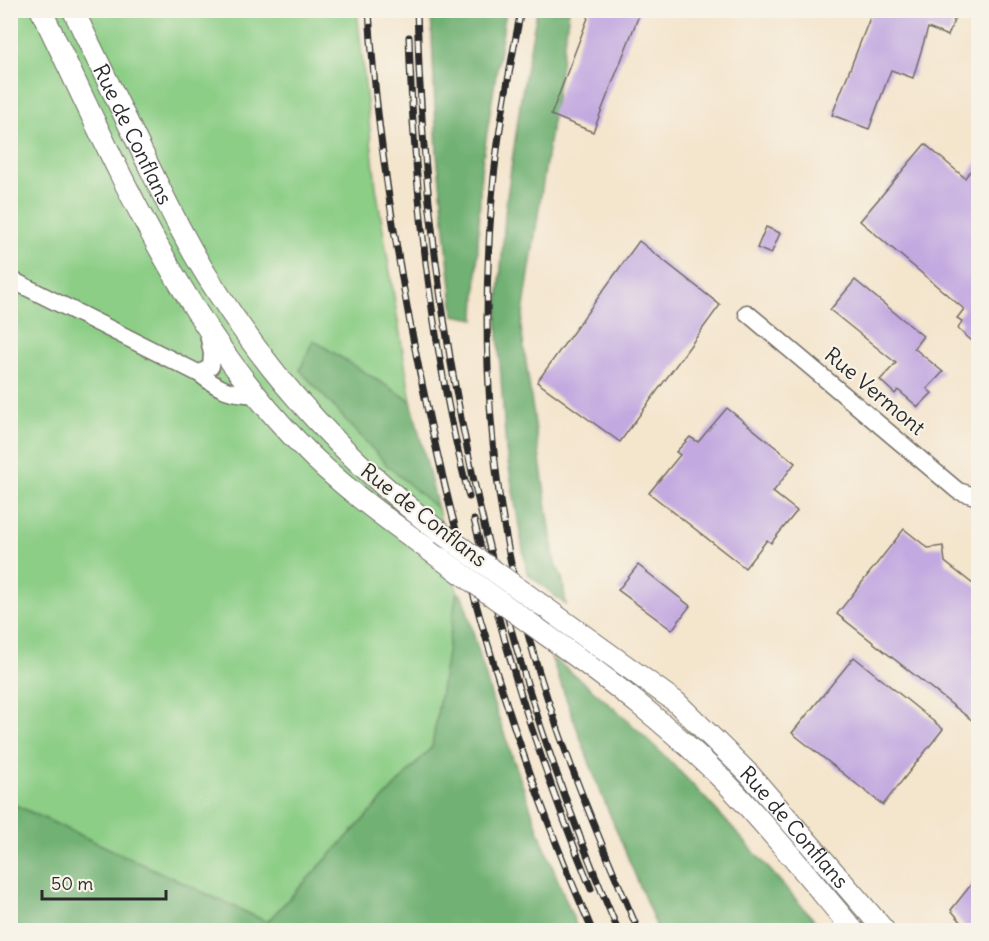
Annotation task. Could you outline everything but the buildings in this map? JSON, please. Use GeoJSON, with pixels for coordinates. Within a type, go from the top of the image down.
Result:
{"type":"FeatureCollection","features":[{"type":"Feature","properties":{"kind":"main road","name":"Rue de Conflans"},"geometry":{"type":"LineString","coordinates":[[41,10],[147,228],[206,326],[256,395],[298,442],[346,487],[609,680],[692,749],[759,819],[853,930]]}},
{"type":"Feature","properties":{"kind":"main road","name":"Rue de Conflans"},"geometry":{"type":"LineString","coordinates":[[73,10],[180,229],[213,285],[250,340],[333,440],[380,484],[441,533],[676,702],[750,776],[884,930]]}},
{"type":"Feature","properties":{"kind":"street"},"geometry":{"type":"LineString","coordinates":[[10,279],[200,374],[230,393],[256,395]]}},
{"type":"Feature","properties":{"kind":"street","name":"Rue Vermont"},"geometry":{"type":"LineString","coordinates":[[747,313],[958,491],[978,497]]}},
{"type":"Feature","properties":{"kind":"street"},"geometry":{"type":"LineString","coordinates":[[200,374],[211,366],[212,360],[206,326]]}},
{"type":"Feature","properties":{"kind":"green space"},"geometry":{"type":"Polygon","coordinates":[[[11,11],[357,11],[376,187],[411,401],[313,341],[300,370],[389,467],[438,509],[457,591],[432,747],[267,922],[11,803],[11,11]]]}},
{"type":"Feature","properties":{"kind":"green space"},"geometry":{"type":"Polygon","coordinates":[[[431,11],[506,11],[481,171],[475,319],[454,315],[437,154],[431,11]]]}},
{"type":"Feature","properties":{"kind":"green space"},"geometry":{"type":"Polygon","coordinates":[[[537,11],[569,11],[521,327],[555,564],[562,577],[566,605],[527,573],[506,450],[497,320],[506,204],[521,98],[537,11]]]}},
{"type":"Feature","properties":{"kind":"green space"},"geometry":{"type":"Polygon","coordinates":[[[313,340],[411,401],[438,509],[389,467],[300,370],[313,340]]]}},
{"type":"Feature","properties":{"kind":"green space"},"geometry":{"type":"Polygon","coordinates":[[[457,591],[463,597],[493,702],[543,843],[578,930],[11,930],[11,803],[267,922],[432,747],[457,591]]]}},
{"type":"Feature","properties":{"kind":"green space"},"geometry":{"type":"Polygon","coordinates":[[[551,657],[625,719],[694,786],[823,930],[658,930],[598,786],[551,657]]]}},
{"type":"Feature","properties":{"kind":"railway"},"geometry":{"type":"LineString","coordinates":[[369,10],[380,128],[396,245],[443,478],[484,632],[508,708],[534,783],[592,930]]}},
{"type":"Feature","properties":{"kind":"railway"},"geometry":{"type":"LineString","coordinates":[[417,10],[423,127],[434,245],[451,363],[474,480],[502,595],[535,709],[574,821],[618,930]]}},
{"type":"Feature","properties":{"kind":"railway"},"geometry":{"type":"LineString","coordinates":[[521,10],[497,151],[489,248],[487,299],[490,400],[500,501],[519,600],[543,685],[572,768],[638,930]]}},
{"type":"Feature","properties":{"kind":"railway"},"geometry":{"type":"LineString","coordinates":[[409,37],[415,152],[427,268],[444,384],[469,497]]}},
{"type":"Feature","properties":{"kind":"railway"},"geometry":{"type":"LineString","coordinates":[[474,520],[525,709],[556,800],[591,889]]}}]}
